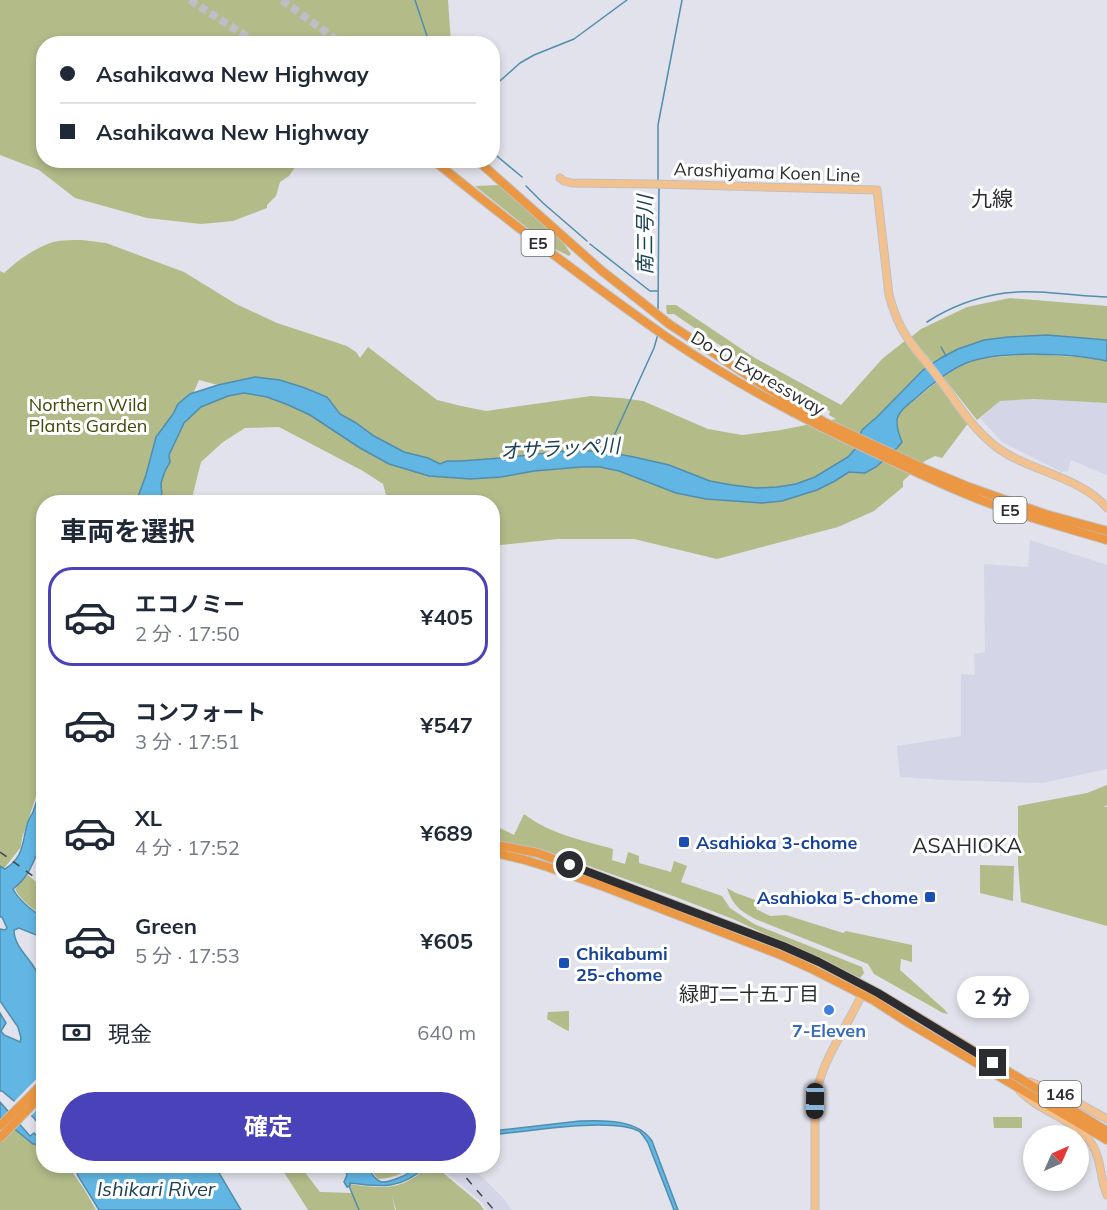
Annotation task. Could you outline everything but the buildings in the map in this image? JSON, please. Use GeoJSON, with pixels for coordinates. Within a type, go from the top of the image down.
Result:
{"type":"FeatureCollection","features":[{"type":"Feature","properties":{"kind":"highway","name":"Do-O Expressway"},"geometry":{"type":"LineString","coordinates":[[444,168],[540,244],[669,339],[747,387],[986,502],[1107,540]]}},
{"type":"Feature","properties":{"kind":"highway","name":"Do-O Expressway"},"geometry":{"type":"LineString","coordinates":[[486,168],[602,271],[669,324],[822,425]]}},
{"type":"Feature","properties":{"kind":"highway","name":"Do-O Expressway"},"geometry":{"type":"LineString","coordinates":[[920,470],[1045,514],[1107,530]]}},
{"type":"Feature","properties":{"kind":"highway"},"geometry":{"type":"LineString","coordinates":[[500,846],[538,853],[772,941],[819,962],[1014,1085],[1107,1140]]}},
{"type":"Feature","properties":{"kind":"highway"},"geometry":{"type":"LineString","coordinates":[[500,854],[548,867],[605,887],[781,955],[864,991],[1107,1131]]}},
{"type":"Feature","properties":{"kind":"highway"},"geometry":{"type":"LineString","coordinates":[[0,1126],[36,1090]]}},
{"type":"Feature","properties":{"kind":"highway"},"geometry":{"type":"LineString","coordinates":[[0,1138],[36,1101]]}},
{"type":"Feature","properties":{"kind":"main road","name":"Arashiyama Koen Line"},"geometry":{"type":"LineString","coordinates":[[560,178],[572,183],[878,190],[889,295],[902,330],[986,439],[1020,460],[1085,489],[1107,508]]}},
{"type":"Feature","properties":{"kind":"main road"},"geometry":{"type":"LineString","coordinates":[[815,1210],[815,1107],[819,1078],[864,991]]}},
{"type":"Feature","properties":{"kind":"main road","name":"146"},"geometry":{"type":"LineString","coordinates":[[1011,1074],[1069,1098],[1107,1119]]}},
{"type":"Feature","properties":{"kind":"main road","name":"146"},"geometry":{"type":"LineString","coordinates":[[1014,1085],[1029,1100],[1072,1125],[1089,1139],[1098,1157],[1107,1195]]}},
{"type":"Feature","properties":{"kind":"shaded area"},"geometry":{"type":"Polygon","coordinates":[[[1034,399],[1107,403],[1107,475],[1071,460],[1068,471],[1062,472],[1002,442],[980,418],[1000,401],[1034,399]]]}},
{"type":"Feature","properties":{"kind":"shaded area"},"geometry":{"type":"Polygon","coordinates":[[[1030,540],[1107,565],[1107,769],[1043,783],[900,777],[897,746],[961,736],[961,674],[975,675],[974,654],[985,652],[984,564],[1028,567],[1030,540]]]}},
{"type":"Feature","properties":{"kind":"shaded area"},"geometry":{"type":"Polygon","coordinates":[[[446,1173],[478,1173],[505,1200],[511,1210],[487,1210],[482,1202],[446,1173]]]}},
{"type":"Feature","properties":{"kind":"green space"},"geometry":{"type":"Polygon","coordinates":[[[0,0],[448,0],[451,36],[36,36],[36,168],[294,168],[289,176],[280,182],[276,196],[267,208],[233,221],[201,224],[147,218],[75,198],[39,170],[0,155],[0,0]]]}},
{"type":"Feature","properties":{"kind":"green space"},"geometry":{"type":"Polygon","coordinates":[[[500,185],[560,238],[571,254],[569,256],[551,247],[475,186],[500,185]]]}},
{"type":"Feature","properties":{"kind":"green space","name":"Northern Wild Plants Garden"},"geometry":{"type":"Polygon","coordinates":[[[82,240],[106,243],[184,272],[236,304],[277,323],[347,346],[360,358],[368,347],[437,400],[486,411],[591,396],[621,398],[643,401],[708,429],[742,435],[836,419],[829,415],[830,411],[753,368],[674,314],[667,314],[666,305],[676,305],[755,358],[841,405],[882,359],[906,340],[926,367],[862,430],[855,449],[848,457],[815,477],[796,484],[756,488],[710,481],[669,465],[607,452],[565,451],[447,461],[440,464],[428,458],[404,452],[374,436],[340,414],[327,397],[280,380],[255,377],[218,385],[199,380],[149,495],[36,495],[36,797],[21,847],[5,867],[0,868],[0,271],[4,273],[27,255],[53,242],[82,240]]]}},
{"type":"Feature","properties":{"kind":"green space"},"geometry":{"type":"Polygon","coordinates":[[[1010,298],[1107,306],[1107,340],[1039,335],[995,338],[953,351],[933,363],[911,337],[921,329],[967,307],[1010,298]]]}},
{"type":"Feature","properties":{"kind":"green space"},"geometry":{"type":"Polygon","coordinates":[[[1031,354],[1107,361],[1107,403],[1034,399],[1000,401],[977,420],[943,377],[965,363],[985,358],[1031,354]]]}},
{"type":"Feature","properties":{"kind":"green space"},"geometry":{"type":"Polygon","coordinates":[[[938,381],[969,422],[942,458],[935,456],[925,461],[903,481],[903,487],[874,511],[838,527],[717,559],[634,539],[558,539],[500,545],[500,495],[386,495],[383,484],[363,471],[279,427],[245,428],[223,442],[201,462],[193,495],[162,495],[161,483],[170,462],[169,455],[184,423],[201,407],[228,396],[244,393],[267,397],[286,404],[310,415],[389,464],[429,476],[471,479],[534,471],[600,467],[619,471],[677,493],[706,499],[762,503],[782,501],[817,490],[849,471],[865,473],[897,431],[896,419],[901,411],[938,381]]]}},
{"type":"Feature","properties":{"kind":"green space"},"geometry":{"type":"Polygon","coordinates":[[[1107,785],[1107,805],[1104,807],[1107,807],[1107,926],[1021,902],[1018,864],[1018,806],[1087,793],[1107,785]]]}},
{"type":"Feature","properties":{"kind":"green space"},"geometry":{"type":"Polygon","coordinates":[[[524,814],[555,831],[613,849],[612,860],[625,864],[628,852],[639,856],[639,863],[671,872],[674,861],[687,866],[681,882],[722,896],[730,908],[754,924],[862,967],[864,973],[860,978],[733,919],[673,896],[541,849],[500,841],[500,828],[514,835],[524,814]]]}},
{"type":"Feature","properties":{"kind":"green space"},"geometry":{"type":"Polygon","coordinates":[[[980,865],[1014,866],[1013,901],[980,893],[980,865]]]}},
{"type":"Feature","properties":{"kind":"green space"},"geometry":{"type":"Polygon","coordinates":[[[28,875],[36,882],[36,911],[24,901],[15,889],[28,875]]]}},
{"type":"Feature","properties":{"kind":"green space"},"geometry":{"type":"Polygon","coordinates":[[[727,888],[758,901],[756,909],[770,916],[786,915],[843,933],[846,931],[912,945],[912,962],[901,959],[900,970],[948,1014],[874,974],[868,964],[755,919],[737,906],[727,888]]]}},
{"type":"Feature","properties":{"kind":"green space"},"geometry":{"type":"Polygon","coordinates":[[[569,1011],[569,1031],[547,1019],[548,1012],[569,1011]]]}},
{"type":"Feature","properties":{"kind":"green space"},"geometry":{"type":"Polygon","coordinates":[[[0,1117],[33,1144],[36,1144],[36,1173],[73,1173],[96,1210],[0,1210],[0,1117]]]}},
{"type":"Feature","properties":{"kind":"green space"},"geometry":{"type":"Polygon","coordinates":[[[993,1117],[1022,1117],[1022,1128],[994,1128],[993,1117]]]}},
{"type":"Feature","properties":{"kind":"green space"},"geometry":{"type":"Polygon","coordinates":[[[284,1173],[305,1173],[320,1192],[352,1193],[350,1184],[373,1187],[392,1186],[410,1180],[420,1173],[443,1173],[479,1203],[484,1210],[396,1210],[392,1196],[395,1210],[308,1210],[284,1173]]]}},
{"type":"Feature","properties":{"kind":"green space"},"geometry":{"type":"Polygon","coordinates":[[[373,1173],[401,1173],[388,1178],[378,1179],[373,1173]]]}},
{"type":"Feature","properties":{"kind":"water"},"geometry":{"type":"Polygon","coordinates":[[[1047,335],[1107,340],[1107,361],[1075,356],[1036,354],[997,356],[966,363],[934,383],[901,411],[897,426],[902,442],[876,467],[865,473],[849,472],[817,490],[782,501],[762,503],[706,499],[676,493],[619,471],[600,467],[534,471],[471,479],[429,476],[389,464],[310,415],[286,404],[267,397],[244,393],[228,396],[201,407],[184,423],[169,455],[170,462],[161,483],[162,495],[139,495],[156,437],[178,404],[190,394],[255,377],[280,380],[327,397],[340,414],[374,436],[404,452],[428,458],[440,464],[447,461],[565,451],[607,452],[669,465],[710,481],[732,485],[756,488],[796,484],[815,477],[848,457],[855,449],[862,430],[923,370],[958,349],[984,340],[1047,335]]]}},
{"type":"Feature","properties":{"kind":"water"},"geometry":{"type":"Polygon","coordinates":[[[36,802],[36,856],[27,874],[13,889],[23,902],[36,913],[36,935],[19,928],[14,930],[17,944],[36,971],[36,1121],[0,1091],[0,1013],[6,1023],[1,1031],[4,1035],[20,1042],[21,1038],[18,1027],[0,1001],[0,929],[7,928],[0,917],[0,866],[5,869],[16,860],[23,844],[27,823],[36,802]]]}},
{"type":"Feature","properties":{"kind":"water"},"geometry":{"type":"Polygon","coordinates":[[[0,1102],[30,1136],[34,1133],[36,1135],[36,1144],[33,1144],[0,1117],[0,1102]]]}},
{"type":"Feature","properties":{"kind":"water"},"geometry":{"type":"Polygon","coordinates":[[[580,1121],[619,1122],[638,1128],[652,1141],[678,1210],[674,1210],[648,1143],[640,1132],[628,1127],[611,1125],[500,1134],[500,1130],[580,1121]]]}},
{"type":"Feature","properties":{"kind":"water","name":"Ishikari River"},"geometry":{"type":"Polygon","coordinates":[[[77,1173],[219,1173],[241,1210],[99,1210],[77,1173]]]}},
{"type":"Feature","properties":{"kind":"water"},"geometry":{"type":"Polygon","coordinates":[[[347,1173],[371,1173],[382,1182],[391,1181],[409,1173],[418,1173],[390,1185],[350,1183],[347,1187],[344,1182],[347,1173]]]}},
{"type":"Feature","properties":{"kind":"pier"},"geometry":{"type":"Polygon","coordinates":[[[36,1079],[36,1110],[29,1118],[12,1104],[36,1079]]]}},
{"type":"Feature","properties":{"kind":"waterway"},"geometry":{"type":"LineString","coordinates":[[415,0],[427,36]]}},
{"type":"Feature","properties":{"kind":"waterway"},"geometry":{"type":"LineString","coordinates":[[500,81],[520,63],[534,55],[574,39],[627,0]]}},
{"type":"Feature","properties":{"kind":"waterway","name":"南三号川"},"geometry":{"type":"LineString","coordinates":[[658,183],[658,125],[682,0]]}},
{"type":"Feature","properties":{"kind":"waterway"},"geometry":{"type":"LineString","coordinates":[[500,159],[522,177]]}},
{"type":"Feature","properties":{"kind":"waterway"},"geometry":{"type":"LineString","coordinates":[[526,186],[587,241]]}},
{"type":"Feature","properties":{"kind":"waterway","name":"南三号川"},"geometry":{"type":"LineString","coordinates":[[658,312],[659,187]]}},
{"type":"Feature","properties":{"kind":"waterway"},"geometry":{"type":"LineString","coordinates":[[590,244],[650,291],[657,291]]}},
{"type":"Feature","properties":{"kind":"waterway"},"geometry":{"type":"LineString","coordinates":[[927,322],[964,303],[1005,293],[1043,292],[1107,297]]}},
{"type":"Feature","properties":{"kind":"waterway","name":"南三号川"},"geometry":{"type":"LineString","coordinates":[[614,455],[613,438],[654,348],[658,334]]}},
{"type":"Feature","properties":{"kind":"waterway"},"geometry":{"type":"LineString","coordinates":[[941,347],[946,356]]}},
{"type":"Feature","properties":{"kind":"waterway"},"geometry":{"type":"LineString","coordinates":[[349,1186],[359,1210]]}},
{"type":"Feature","properties":{"kind":"tunnel"},"geometry":{"type":"LineString","coordinates":[[190,0],[246,36]]}},
{"type":"Feature","properties":{"kind":"tunnel"},"geometry":{"type":"LineString","coordinates":[[282,0],[331,36]]}},
{"type":"Feature","properties":{"kind":"railway"},"geometry":{"type":"LineString","coordinates":[[0,852],[36,878]]}},
{"type":"Feature","properties":{"kind":"railway"},"geometry":{"type":"LineString","coordinates":[[462,1173],[494,1210]]}},
{"type":"Feature","properties":{"kind":"place","name":"Asahioka 3-chome"},"geometry":{"type":"Point","coordinates":[684,842]}},
{"type":"Feature","properties":{"kind":"place","name":"Asahioka 5-chome"},"geometry":{"type":"Point","coordinates":[930,897]}},
{"type":"Feature","properties":{"kind":"place","name":"Chikabumi 25-chome"},"geometry":{"type":"Point","coordinates":[564,963]}},
{"type":"Feature","properties":{"kind":"place","name":"7-Eleven"},"geometry":{"type":"Point","coordinates":[829,1010]}},
{"type":"Feature","properties":{"kind":"district","name":"九線"},"geometry":{"type":"Point","coordinates":[992,198]}},
{"type":"Feature","properties":{"kind":"district","name":"ASAHIOKA"},"geometry":{"type":"Point","coordinates":[967,845]}},
{"type":"Feature","properties":{"kind":"district","name":"緑町二十五丁目"},"geometry":{"type":"Point","coordinates":[749,993]}},
{"type":"Feature","properties":{"kind":"route"},"geometry":{"type":"LineString","coordinates":[[570,865],[783,946],[819,962],[878,993],[993,1063]]}},
{"type":"Feature","properties":{"kind":"water label","name":"オサラッペ川"},"geometry":{"type":"Point","coordinates":[560,448]}}]}
